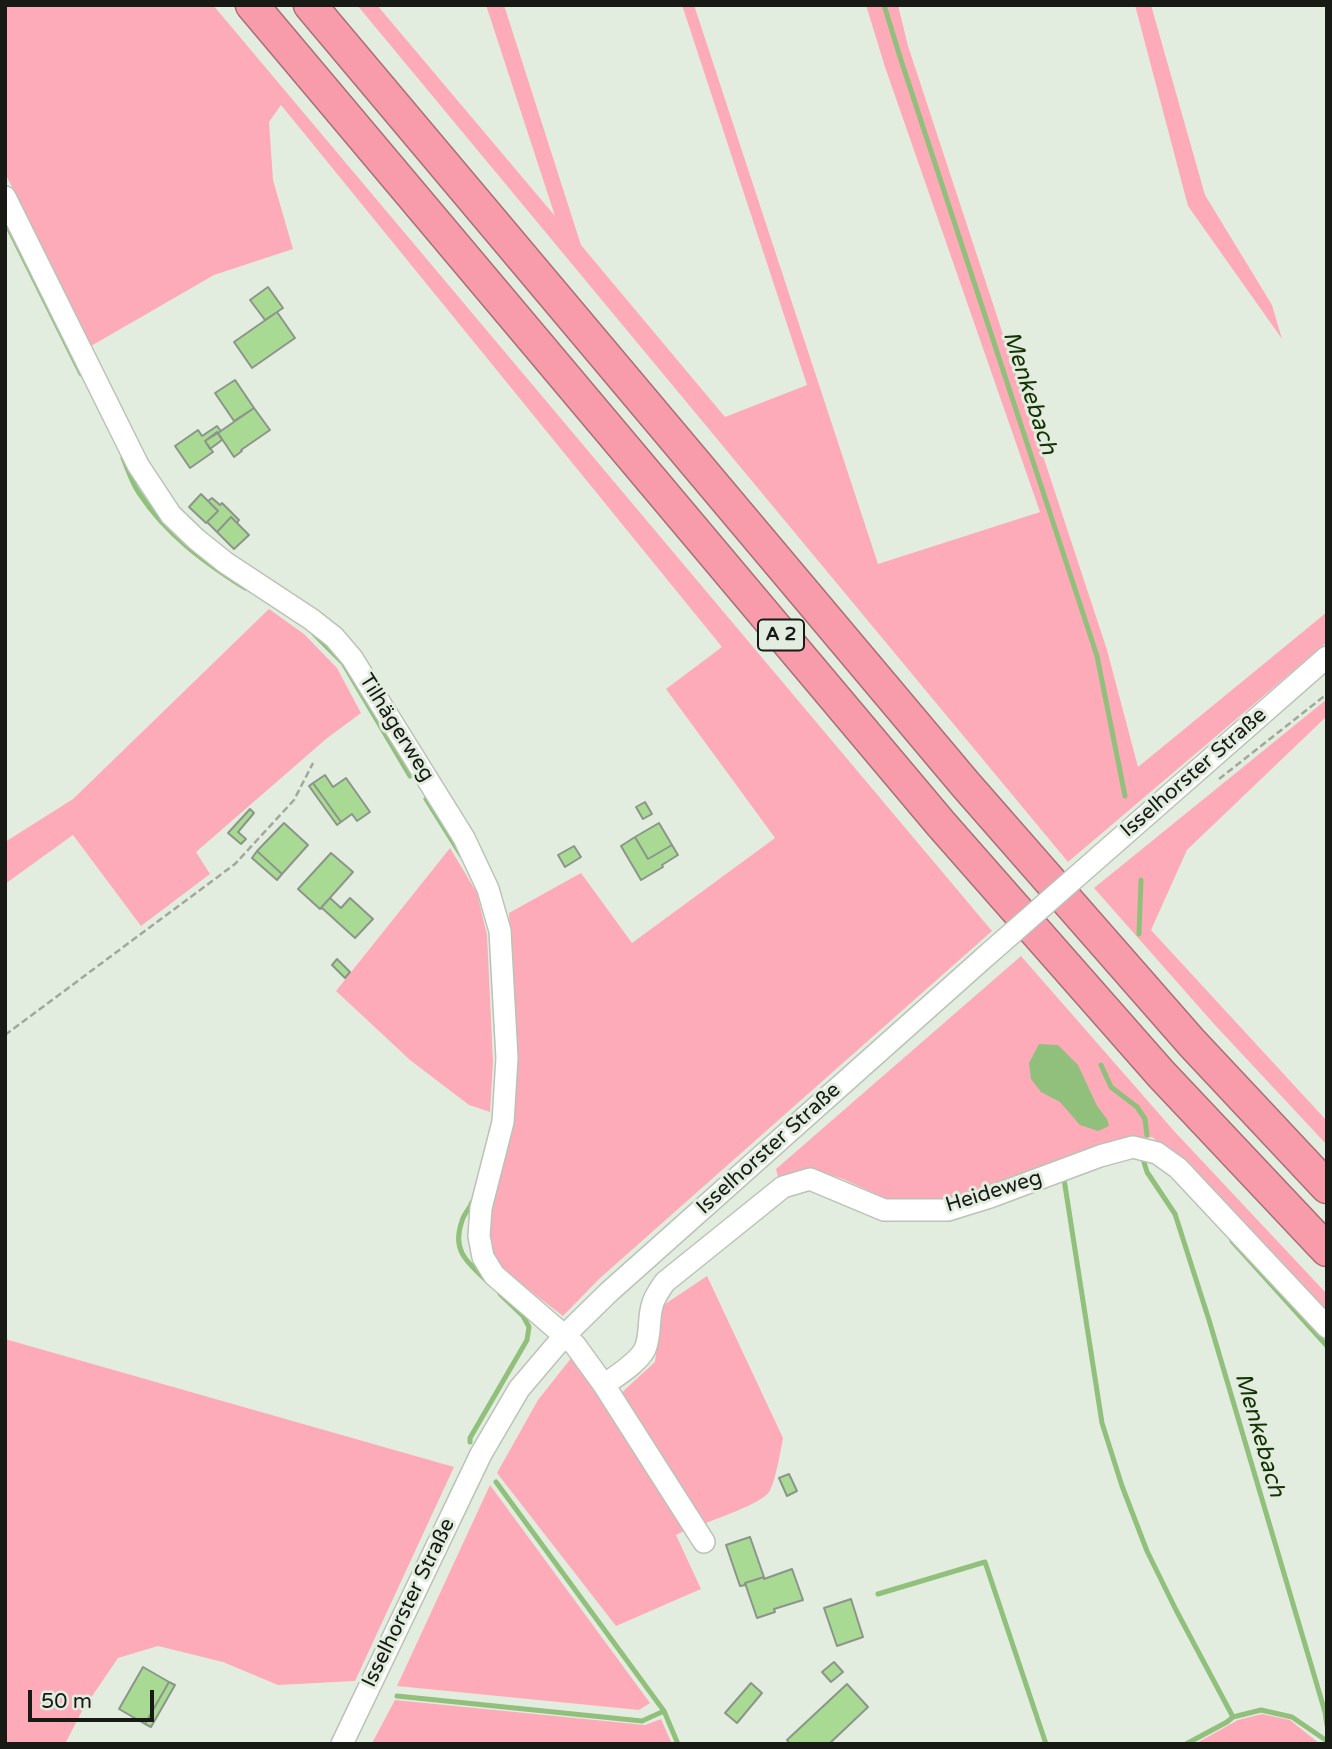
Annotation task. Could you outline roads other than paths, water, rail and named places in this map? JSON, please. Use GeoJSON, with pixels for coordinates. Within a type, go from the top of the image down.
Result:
{"type":"FeatureCollection","features":[{"type":"Feature","properties":{"kind":"highway","name":"A 2"},"geometry":{"type":"LineString","coordinates":[[252,5],[941,824],[1161,1074],[1327,1250]]}},
{"type":"Feature","properties":{"kind":"highway","name":"A 2"},"geometry":{"type":"LineString","coordinates":[[310,5],[966,785],[1192,1043],[1327,1186]]}},
{"type":"Feature","properties":{"kind":"street","name":"Tilhägerweg"},"geometry":{"type":"LineString","coordinates":[[5,197],[138,465],[171,515],[226,563],[334,637],[352,658],[464,838],[488,889],[495,911],[500,931],[504,985],[507,1058],[503,1122],[481,1208],[479,1236],[483,1257],[494,1275],[564,1336]]}},
{"type":"Feature","properties":{"kind":"street","name":"Isselhorster Straße"},"geometry":{"type":"LineString","coordinates":[[342,1744],[481,1454],[519,1389],[564,1336],[644,1260],[1327,657]]}},
{"type":"Feature","properties":{"kind":"street","name":"Heideweg"},"geometry":{"type":"LineString","coordinates":[[604,1385],[628,1368],[644,1352],[650,1332],[652,1307],[665,1282],[783,1187],[810,1179],[884,1210],[948,1210],[1100,1156],[1133,1147],[1157,1153],[1178,1168],[1327,1327]]}},
{"type":"Feature","properties":{"kind":"street"},"geometry":{"type":"LineString","coordinates":[[564,1336],[575,1345],[604,1385],[704,1542]]}},
{"type":"Feature","properties":{"kind":"waterway","name":"Menkebach"},"geometry":{"type":"LineString","coordinates":[[884,5],[1097,656],[1125,796]]}},
{"type":"Feature","properties":{"kind":"waterway"},"geometry":{"type":"LineString","coordinates":[[5,221],[81,374]]}},
{"type":"Feature","properties":{"kind":"waterway"},"geometry":{"type":"LineString","coordinates":[[123,458],[137,489],[174,535],[201,558],[245,588]]}},
{"type":"Feature","properties":{"kind":"waterway"},"geometry":{"type":"LineString","coordinates":[[314,634],[343,663],[410,776]]}},
{"type":"Feature","properties":{"kind":"waterway"},"geometry":{"type":"LineString","coordinates":[[426,799],[461,855]]}},
{"type":"Feature","properties":{"kind":"waterway","name":"Menkebach"},"geometry":{"type":"LineString","coordinates":[[1139,934],[1141,880]]}},
{"type":"Feature","properties":{"kind":"waterway","name":"Menkebach"},"geometry":{"type":"LineString","coordinates":[[1101,1065],[1111,1087],[1137,1107],[1145,1119],[1147,1135]]}},
{"type":"Feature","properties":{"kind":"waterway","name":"Menkebach"},"geometry":{"type":"LineString","coordinates":[[1143,1159],[1147,1172],[1175,1214],[1209,1320],[1327,1726]]}},
{"type":"Feature","properties":{"kind":"waterway"},"geometry":{"type":"LineString","coordinates":[[1064,1179],[1102,1423],[1147,1551],[1233,1717],[1261,1710],[1292,1717],[1327,1741]]}},
{"type":"Feature","properties":{"kind":"waterway"},"geometry":{"type":"LineString","coordinates":[[472,1202],[459,1231],[460,1248],[463,1256],[488,1282]]}},
{"type":"Feature","properties":{"kind":"waterway"},"geometry":{"type":"LineString","coordinates":[[1232,1241],[1327,1346]]}},
{"type":"Feature","properties":{"kind":"waterway"},"geometry":{"type":"LineString","coordinates":[[470,1442],[527,1340],[529,1327],[523,1316],[500,1294]]}},
{"type":"Feature","properties":{"kind":"waterway"},"geometry":{"type":"LineString","coordinates":[[496,1482],[664,1711],[678,1744]]}},
{"type":"Feature","properties":{"kind":"waterway"},"geometry":{"type":"LineString","coordinates":[[878,1594],[985,1562],[1046,1744]]}},
{"type":"Feature","properties":{"kind":"waterway"},"geometry":{"type":"LineString","coordinates":[[397,1696],[642,1721],[664,1711]]}},
{"type":"Feature","properties":{"kind":"waterway"},"geometry":{"type":"LineString","coordinates":[[1186,1744],[1233,1717]]}}]}
